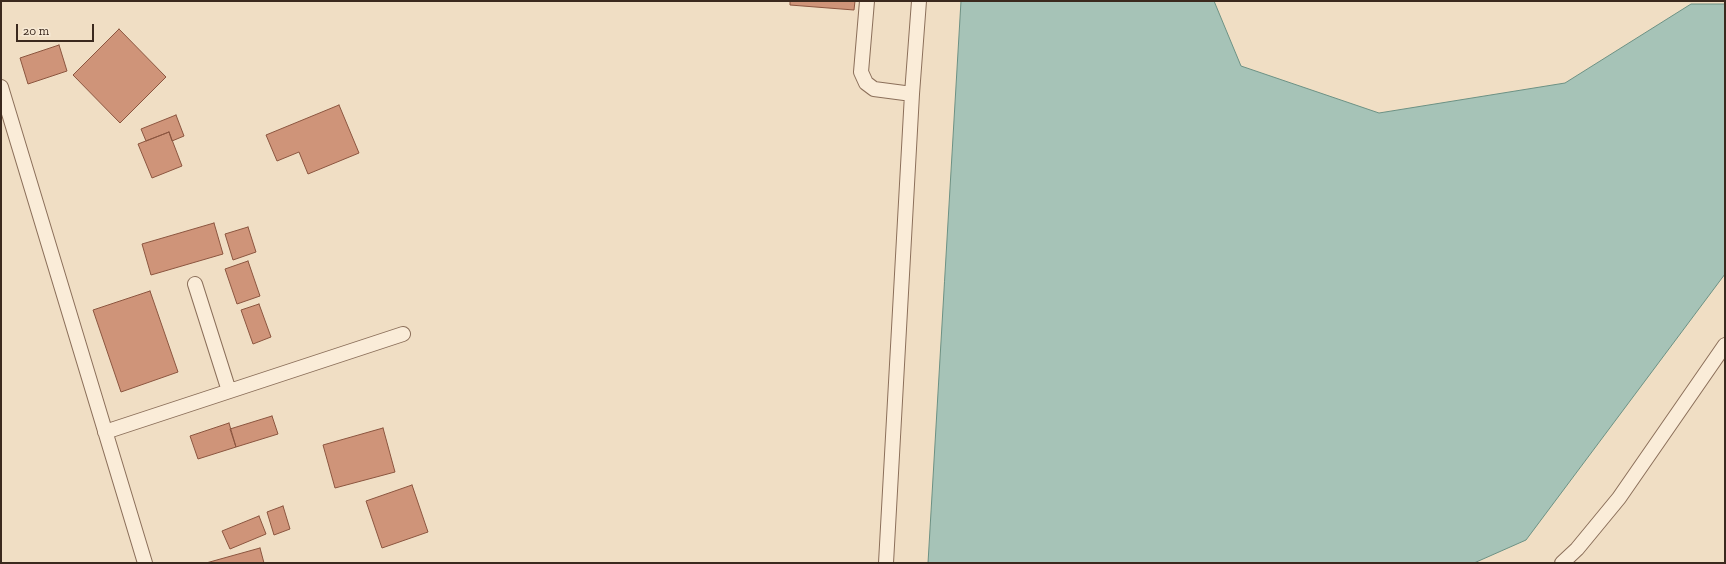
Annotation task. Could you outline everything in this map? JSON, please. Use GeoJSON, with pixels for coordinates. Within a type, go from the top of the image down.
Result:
{"type":"FeatureCollection","features":[{"type":"Feature","properties":{"kind":"lane"},"geometry":{"type":"LineString","coordinates":[[867,1],[861,72],[866,83],[874,90],[912,94]]}},
{"type":"Feature","properties":{"kind":"lane"},"geometry":{"type":"LineString","coordinates":[[886,563],[912,94],[919,1]]}},
{"type":"Feature","properties":{"kind":"lane"},"geometry":{"type":"LineString","coordinates":[[1,86],[145,563]]}},
{"type":"Feature","properties":{"kind":"lane"},"geometry":{"type":"LineString","coordinates":[[195,284],[229,391]]}},
{"type":"Feature","properties":{"kind":"lane"},"geometry":{"type":"LineString","coordinates":[[105,432],[403,334]]}},
{"type":"Feature","properties":{"kind":"lane"},"geometry":{"type":"LineString","coordinates":[[1562,563],[1578,549],[1619,498],[1725,345]]}},
{"type":"Feature","properties":{"kind":"shaded area"},"geometry":{"type":"Polygon","coordinates":[[[961,1],[1214,1],[1241,66],[1379,113],[1565,83],[1691,4],[1725,4],[1725,274],[1526,540],[1474,563],[928,563],[961,1]]]}},
{"type":"Feature","properties":{"kind":"building"},"geometry":{"type":"Polygon","coordinates":[[[790,1],[855,1],[854,10],[790,5],[790,1]]]}},
{"type":"Feature","properties":{"kind":"building"},"geometry":{"type":"Polygon","coordinates":[[[119,29],[166,77],[120,123],[73,75],[119,29]]]}},
{"type":"Feature","properties":{"kind":"building"},"geometry":{"type":"Polygon","coordinates":[[[59,45],[67,71],[28,84],[20,58],[59,45]]]}},
{"type":"Feature","properties":{"kind":"building"},"geometry":{"type":"Polygon","coordinates":[[[339,105],[359,153],[308,174],[299,152],[277,161],[266,135],[339,105]]]}},
{"type":"Feature","properties":{"kind":"building"},"geometry":{"type":"Polygon","coordinates":[[[176,115],[184,136],[172,141],[169,132],[146,141],[141,129],[176,115]]]}},
{"type":"Feature","properties":{"kind":"building"},"geometry":{"type":"Polygon","coordinates":[[[169,132],[182,166],[152,178],[138,144],[169,132]]]}},
{"type":"Feature","properties":{"kind":"building"},"geometry":{"type":"Polygon","coordinates":[[[214,223],[223,254],[151,275],[142,244],[214,223]]]}},
{"type":"Feature","properties":{"kind":"building"},"geometry":{"type":"Polygon","coordinates":[[[248,227],[256,252],[233,260],[225,234],[248,227]]]}},
{"type":"Feature","properties":{"kind":"building"},"geometry":{"type":"Polygon","coordinates":[[[248,261],[260,296],[237,304],[225,269],[248,261]]]}},
{"type":"Feature","properties":{"kind":"building"},"geometry":{"type":"Polygon","coordinates":[[[150,291],[178,372],[121,392],[93,310],[150,291]]]}},
{"type":"Feature","properties":{"kind":"building"},"geometry":{"type":"Polygon","coordinates":[[[259,304],[271,337],[253,344],[241,310],[259,304]]]}},
{"type":"Feature","properties":{"kind":"building"},"geometry":{"type":"Polygon","coordinates":[[[272,416],[278,434],[236,447],[230,429],[272,416]]]}},
{"type":"Feature","properties":{"kind":"building"},"geometry":{"type":"Polygon","coordinates":[[[229,423],[236,447],[198,459],[190,436],[229,423]]]}},
{"type":"Feature","properties":{"kind":"building"},"geometry":{"type":"Polygon","coordinates":[[[383,428],[395,472],[335,488],[323,445],[383,428]]]}},
{"type":"Feature","properties":{"kind":"building"},"geometry":{"type":"Polygon","coordinates":[[[412,485],[428,532],[382,548],[366,501],[412,485]]]}},
{"type":"Feature","properties":{"kind":"building"},"geometry":{"type":"Polygon","coordinates":[[[283,506],[290,529],[274,535],[267,512],[283,506]]]}},
{"type":"Feature","properties":{"kind":"building"},"geometry":{"type":"Polygon","coordinates":[[[259,516],[266,534],[230,549],[222,531],[259,516]]]}},
{"type":"Feature","properties":{"kind":"building"},"geometry":{"type":"Polygon","coordinates":[[[260,548],[264,563],[206,563],[260,548]]]}}]}
